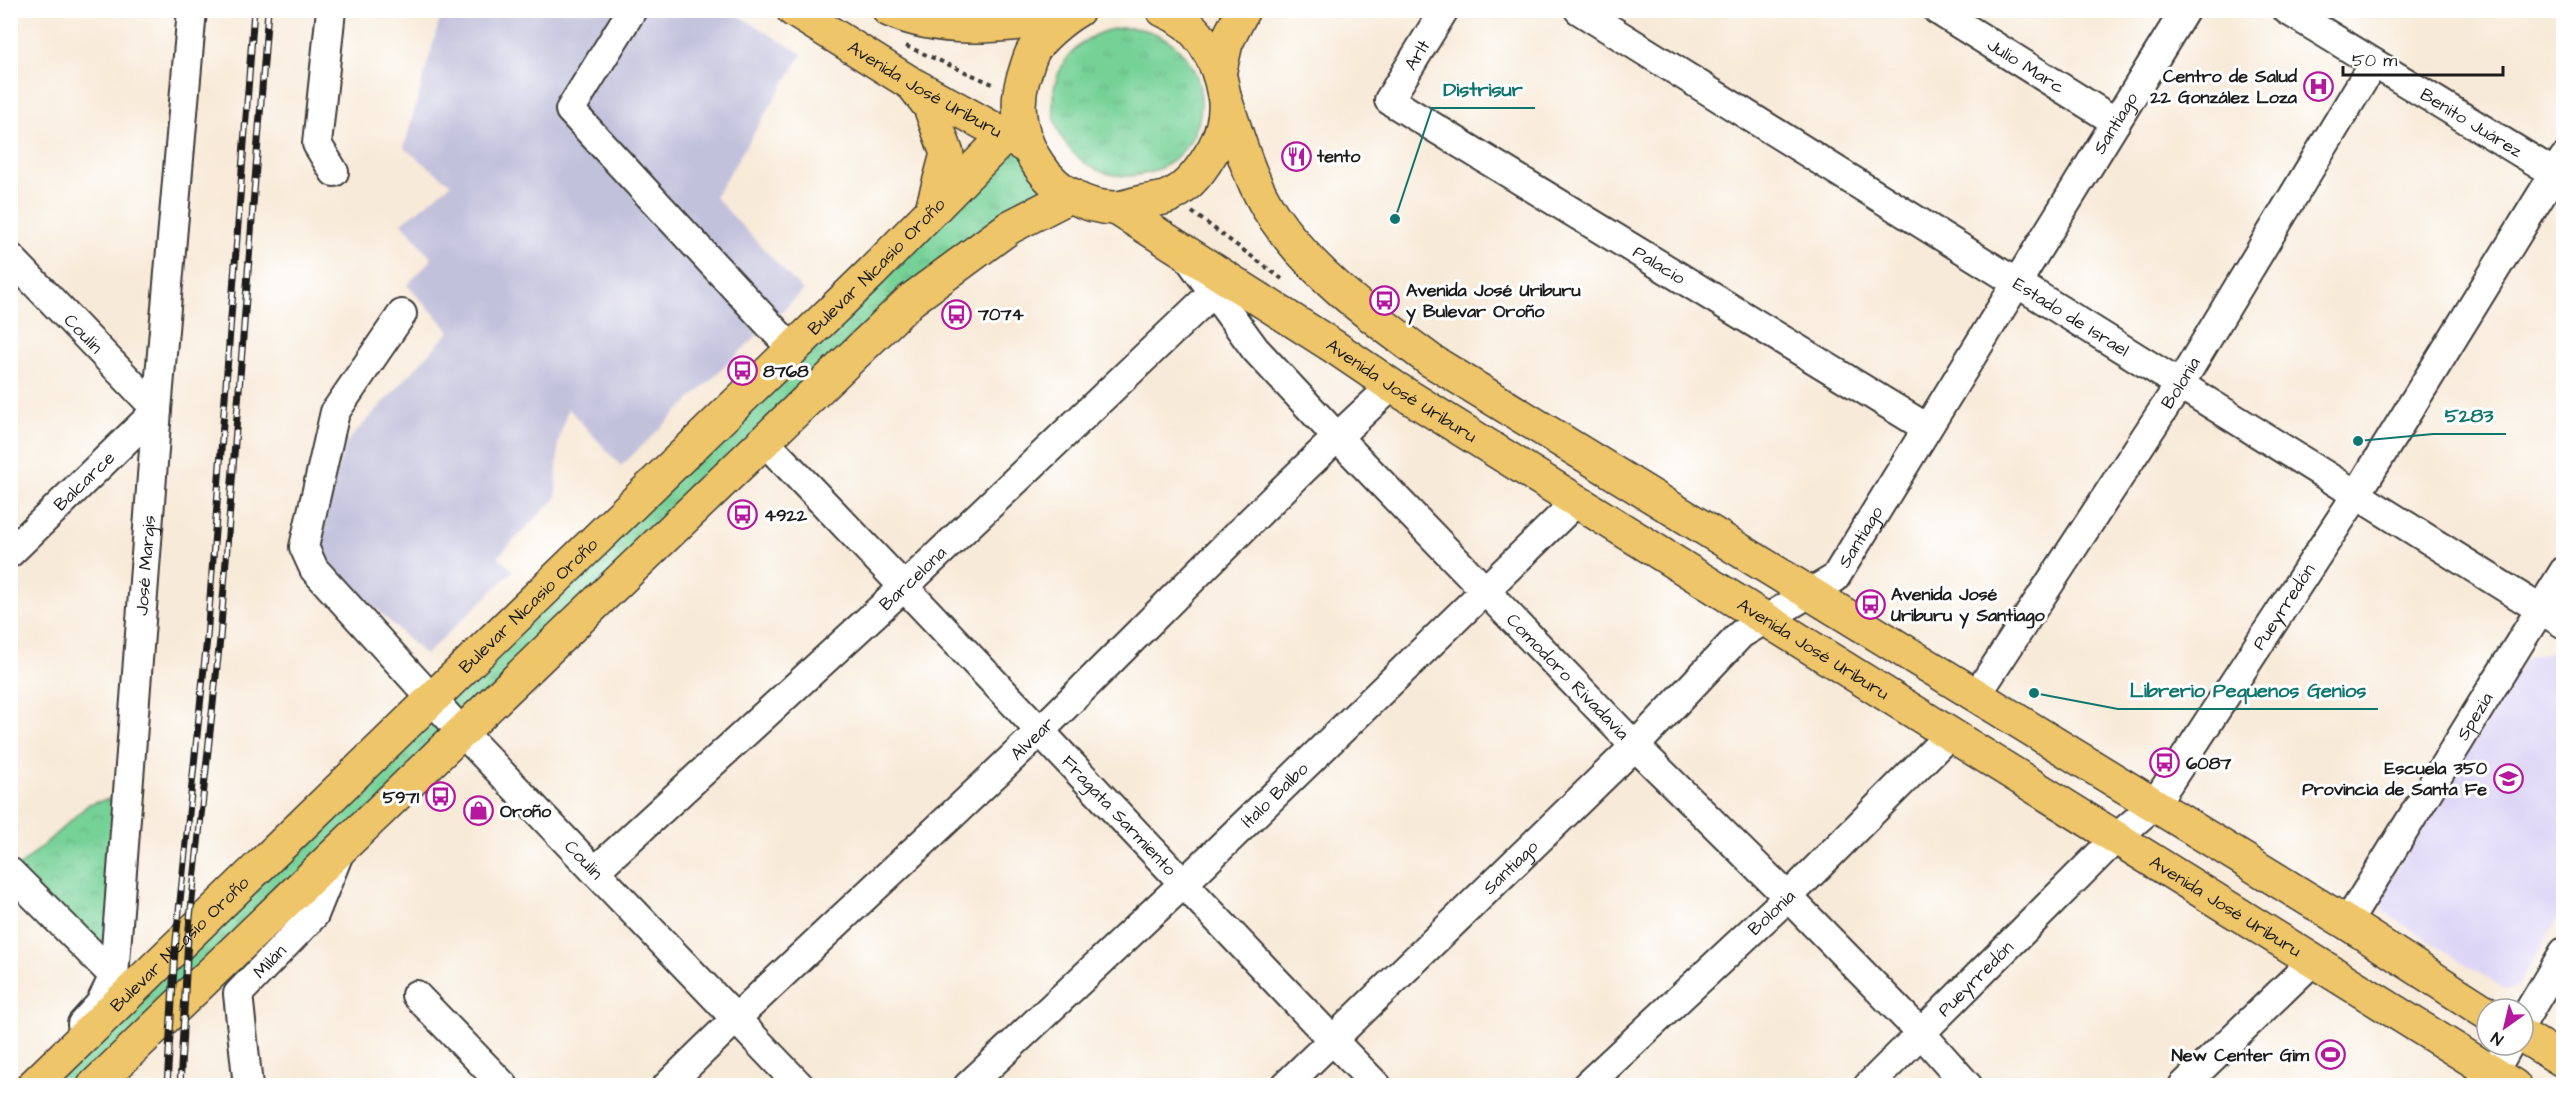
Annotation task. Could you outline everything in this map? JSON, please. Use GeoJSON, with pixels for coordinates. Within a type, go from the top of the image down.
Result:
{"type":"FeatureCollection","features":[{"type":"Feature","properties":{"kind":"main road","name":"Avenida José Uriburu"},"geometry":{"type":"LineString","coordinates":[[793,10],[912,84],[1018,125]]}},
{"type":"Feature","properties":{"kind":"main road"},"geometry":{"type":"LineString","coordinates":[[890,10],[936,25],[985,27],[1071,14]]}},
{"type":"Feature","properties":{"kind":"main road"},"geometry":{"type":"LineString","coordinates":[[1163,10],[1175,15],[1202,39],[1220,70],[1226,102],[1251,174],[1272,214],[1309,262],[1345,296],[1430,360],[2346,923],[2475,1005]]}},
{"type":"Feature","properties":{"kind":"main road"},"geometry":{"type":"LineString","coordinates":[[1220,70],[1226,43],[1243,10]]}},
{"type":"Feature","properties":{"kind":"main road"},"geometry":{"type":"LineString","coordinates":[[1071,14],[1032,51],[1018,125],[1041,169],[1055,184],[1072,195],[1093,204],[1116,208],[1170,196],[1200,172],[1220,140],[1226,102]]}},
{"type":"Feature","properties":{"kind":"main road"},"geometry":{"type":"LineString","coordinates":[[912,84],[930,107],[947,154],[931,213]]}},
{"type":"Feature","properties":{"kind":"main road","name":"Bulevar Nicasio Oroño"},"geometry":{"type":"LineString","coordinates":[[33,1086],[792,349],[1018,125]]}},
{"type":"Feature","properties":{"kind":"main road"},"geometry":{"type":"LineString","coordinates":[[94,1086],[911,300],[1010,227],[1072,195]]}},
{"type":"Feature","properties":{"kind":"main road","name":"Avenida José Uriburu"},"geometry":{"type":"LineString","coordinates":[[1116,208],[1184,253],[1220,285],[1392,386],[2313,961],[2499,1072]]}},
{"type":"Feature","properties":{"kind":"main road"},"geometry":{"type":"LineString","coordinates":[[2535,1043],[2564,1061]]}},
{"type":"Feature","properties":{"kind":"street","name":"José Margis"},"geometry":{"type":"LineString","coordinates":[[18,1086],[73,1034],[100,1004],[114,976],[157,410],[192,10]]}},
{"type":"Feature","properties":{"kind":"street"},"geometry":{"type":"LineString","coordinates":[[331,10],[317,144],[334,172]]}},
{"type":"Feature","properties":{"kind":"street"},"geometry":{"type":"LineString","coordinates":[[632,10],[570,110],[792,349]]}},
{"type":"Feature","properties":{"kind":"street","name":"Arlt"},"geometry":{"type":"LineString","coordinates":[[1389,100],[1444,10]]}},
{"type":"Feature","properties":{"kind":"street","name":"Estado de Israel"},"geometry":{"type":"LineString","coordinates":[[1579,10],[2564,624]]}},
{"type":"Feature","properties":{"kind":"street","name":"Julio Marc"},"geometry":{"type":"LineString","coordinates":[[1937,10],[2116,122]]}},
{"type":"Feature","properties":{"kind":"street","name":"Santiago"},"geometry":{"type":"LineString","coordinates":[[1286,1086],[1635,746],[1741,634],[1835,578],[2185,10]]}},
{"type":"Feature","properties":{"kind":"street","name":"Benito Juárez"},"geometry":{"type":"LineString","coordinates":[[2287,10],[2373,64],[2560,170]]}},
{"type":"Feature","properties":{"kind":"street","name":"Bolonia"},"geometry":{"type":"LineString","coordinates":[[1976,696],[2180,384],[2373,64]]}},
{"type":"Feature","properties":{"kind":"street","name":"Palacio"},"geometry":{"type":"LineString","coordinates":[[1389,100],[1927,428]]}},
{"type":"Feature","properties":{"kind":"street","name":"Pueyrredón"},"geometry":{"type":"LineString","coordinates":[[1868,1086],[2116,838],[2154,805],[2357,495],[2560,170]]}},
{"type":"Feature","properties":{"kind":"street","name":"Coulin"},"geometry":{"type":"LineString","coordinates":[[10,257],[157,410]]}},
{"type":"Feature","properties":{"kind":"street","name":"Comodoro Rivadavia"},"geometry":{"type":"LineString","coordinates":[[1220,285],[1255,350],[1635,746],[1788,897],[1921,1034],[1968,1086]]}},
{"type":"Feature","properties":{"kind":"street","name":"Barcelona"},"geometry":{"type":"LineString","coordinates":[[595,871],[905,586],[1220,285]]}},
{"type":"Feature","properties":{"kind":"street","name":"Coulin"},"geometry":{"type":"LineString","coordinates":[[402,314],[335,412],[304,547],[314,569],[461,731],[800,1086]]}},
{"type":"Feature","properties":{"kind":"street","name":"Alvear"},"geometry":{"type":"LineString","coordinates":[[667,1086],[735,1018],[1040,730],[1337,437],[1392,386]]}},
{"type":"Feature","properties":{"kind":"street","name":"Balcarce"},"geometry":{"type":"LineString","coordinates":[[10,553],[157,410]]}},
{"type":"Feature","properties":{"kind":"street","name":"Fragata Sarmiento"},"geometry":{"type":"LineString","coordinates":[[764,441],[905,586],[1183,884],[1377,1086]]}},
{"type":"Feature","properties":{"kind":"street","name":"Ítalo Balbo"},"geometry":{"type":"LineString","coordinates":[[968,1086],[1183,884],[1576,501]]}},
{"type":"Feature","properties":{"kind":"street","name":"Spezia"},"geometry":{"type":"LineString","coordinates":[[2346,923],[2564,571]]}},
{"type":"Feature","properties":{"kind":"street","name":"Bolonia"},"geometry":{"type":"LineString","coordinates":[[1586,1086],[1788,897],[1950,734]]}},
{"type":"Feature","properties":{"kind":"street","name":"Milán"},"geometry":{"type":"LineString","coordinates":[[248,1086],[238,994],[314,915],[342,846]]}},
{"type":"Feature","properties":{"kind":"street"},"geometry":{"type":"LineString","coordinates":[[10,872],[114,976]]}},
{"type":"Feature","properties":{"kind":"street"},"geometry":{"type":"LineString","coordinates":[[2535,1001],[2564,952]]}},
{"type":"Feature","properties":{"kind":"street"},"geometry":{"type":"LineString","coordinates":[[2183,1086],[2313,961]]}},
{"type":"Feature","properties":{"kind":"street"},"geometry":{"type":"LineString","coordinates":[[416,995],[504,1086]]}},
{"type":"Feature","properties":{"kind":"path"},"geometry":{"type":"LineString","coordinates":[[905,46],[1018,125]]}},
{"type":"Feature","properties":{"kind":"shaded area"},"geometry":{"type":"Polygon","coordinates":[[[442,11],[731,11],[802,54],[715,197],[803,291],[621,466],[568,408],[558,444],[556,498],[498,556],[513,571],[425,655],[312,548],[346,443],[450,331],[407,285],[432,259],[402,223],[451,184],[404,148],[442,11]]]}},
{"type":"Feature","properties":{"kind":"shaded area","name":"Escuela 350 Provincia de Santa Fe"},"geometry":{"type":"Polygon","coordinates":[[[2551,652],[2563,660],[2563,911],[2517,987],[2506,990],[2384,912],[2380,897],[2526,658],[2551,652]]]}},
{"type":"Feature","properties":{"kind":"green space"},"geometry":{"type":"Polygon","coordinates":[[[1127,28],[1141,29],[1155,34],[1168,40],[1179,50],[1189,61],[1195,74],[1200,88],[1200,116],[1195,130],[1189,143],[1179,154],[1168,164],[1155,170],[1141,175],[1127,176],[1113,175],[1099,170],[1086,164],[1075,154],[1065,143],[1059,130],[1054,116],[1053,102],[1054,88],[1059,74],[1065,61],[1075,50],[1086,40],[1099,34],[1113,29],[1127,28]]]}},
{"type":"Feature","properties":{"kind":"green space"},"geometry":{"type":"Polygon","coordinates":[[[1006,136],[1055,184],[94,1085],[33,1086],[1006,136]]]}},
{"type":"Feature","properties":{"kind":"green space"},"geometry":{"type":"Polygon","coordinates":[[[121,796],[110,940],[89,942],[17,869],[89,804],[121,796]]]}},
{"type":"Feature","properties":{"kind":"railway"},"geometry":{"type":"LineString","coordinates":[[167,1086],[175,950],[207,638],[254,10]]}},
{"type":"Feature","properties":{"kind":"railway"},"geometry":{"type":"LineString","coordinates":[[180,1086],[188,937],[220,639],[268,10]]}},
{"type":"Feature","properties":{"kind":"place","name":"Centro de Salud 22 González Loza"},"geometry":{"type":"Point","coordinates":[2318,86]}},
{"type":"Feature","properties":{"kind":"place","name":"tento"},"geometry":{"type":"Point","coordinates":[1296,156]}},
{"type":"Feature","properties":{"kind":"place","name":"Distrisur"},"geometry":{"type":"Point","coordinates":[1395,219]}},
{"type":"Feature","properties":{"kind":"place","name":"Avenida José Uriburu y Bulevar Oroño"},"geometry":{"type":"Point","coordinates":[1385,300]}},
{"type":"Feature","properties":{"kind":"place","name":"7074"},"geometry":{"type":"Point","coordinates":[957,314]}},
{"type":"Feature","properties":{"kind":"place","name":"8768"},"geometry":{"type":"Point","coordinates":[742,371]}},
{"type":"Feature","properties":{"kind":"place","name":"5283"},"geometry":{"type":"Point","coordinates":[2358,441]}},
{"type":"Feature","properties":{"kind":"place","name":"4922"},"geometry":{"type":"Point","coordinates":[743,515]}},
{"type":"Feature","properties":{"kind":"place","name":"Avenida José Uriburu y Santiago"},"geometry":{"type":"Point","coordinates":[1870,604]}},
{"type":"Feature","properties":{"kind":"place","name":"Librerio Pequenos Genios"},"geometry":{"type":"Point","coordinates":[2034,693]}},
{"type":"Feature","properties":{"kind":"place","name":"6087"},"geometry":{"type":"Point","coordinates":[2165,763]}},
{"type":"Feature","properties":{"kind":"place","name":"Escuela 350 Provincia de Santa Fe"},"geometry":{"type":"Point","coordinates":[2508,778]}},
{"type":"Feature","properties":{"kind":"place","name":"5971"},"geometry":{"type":"Point","coordinates":[440,797]}},
{"type":"Feature","properties":{"kind":"place","name":"Oroño"},"geometry":{"type":"Point","coordinates":[479,811]}},
{"type":"Feature","properties":{"kind":"place","name":"New Center Gim"},"geometry":{"type":"Point","coordinates":[2330,1055]}}]}
